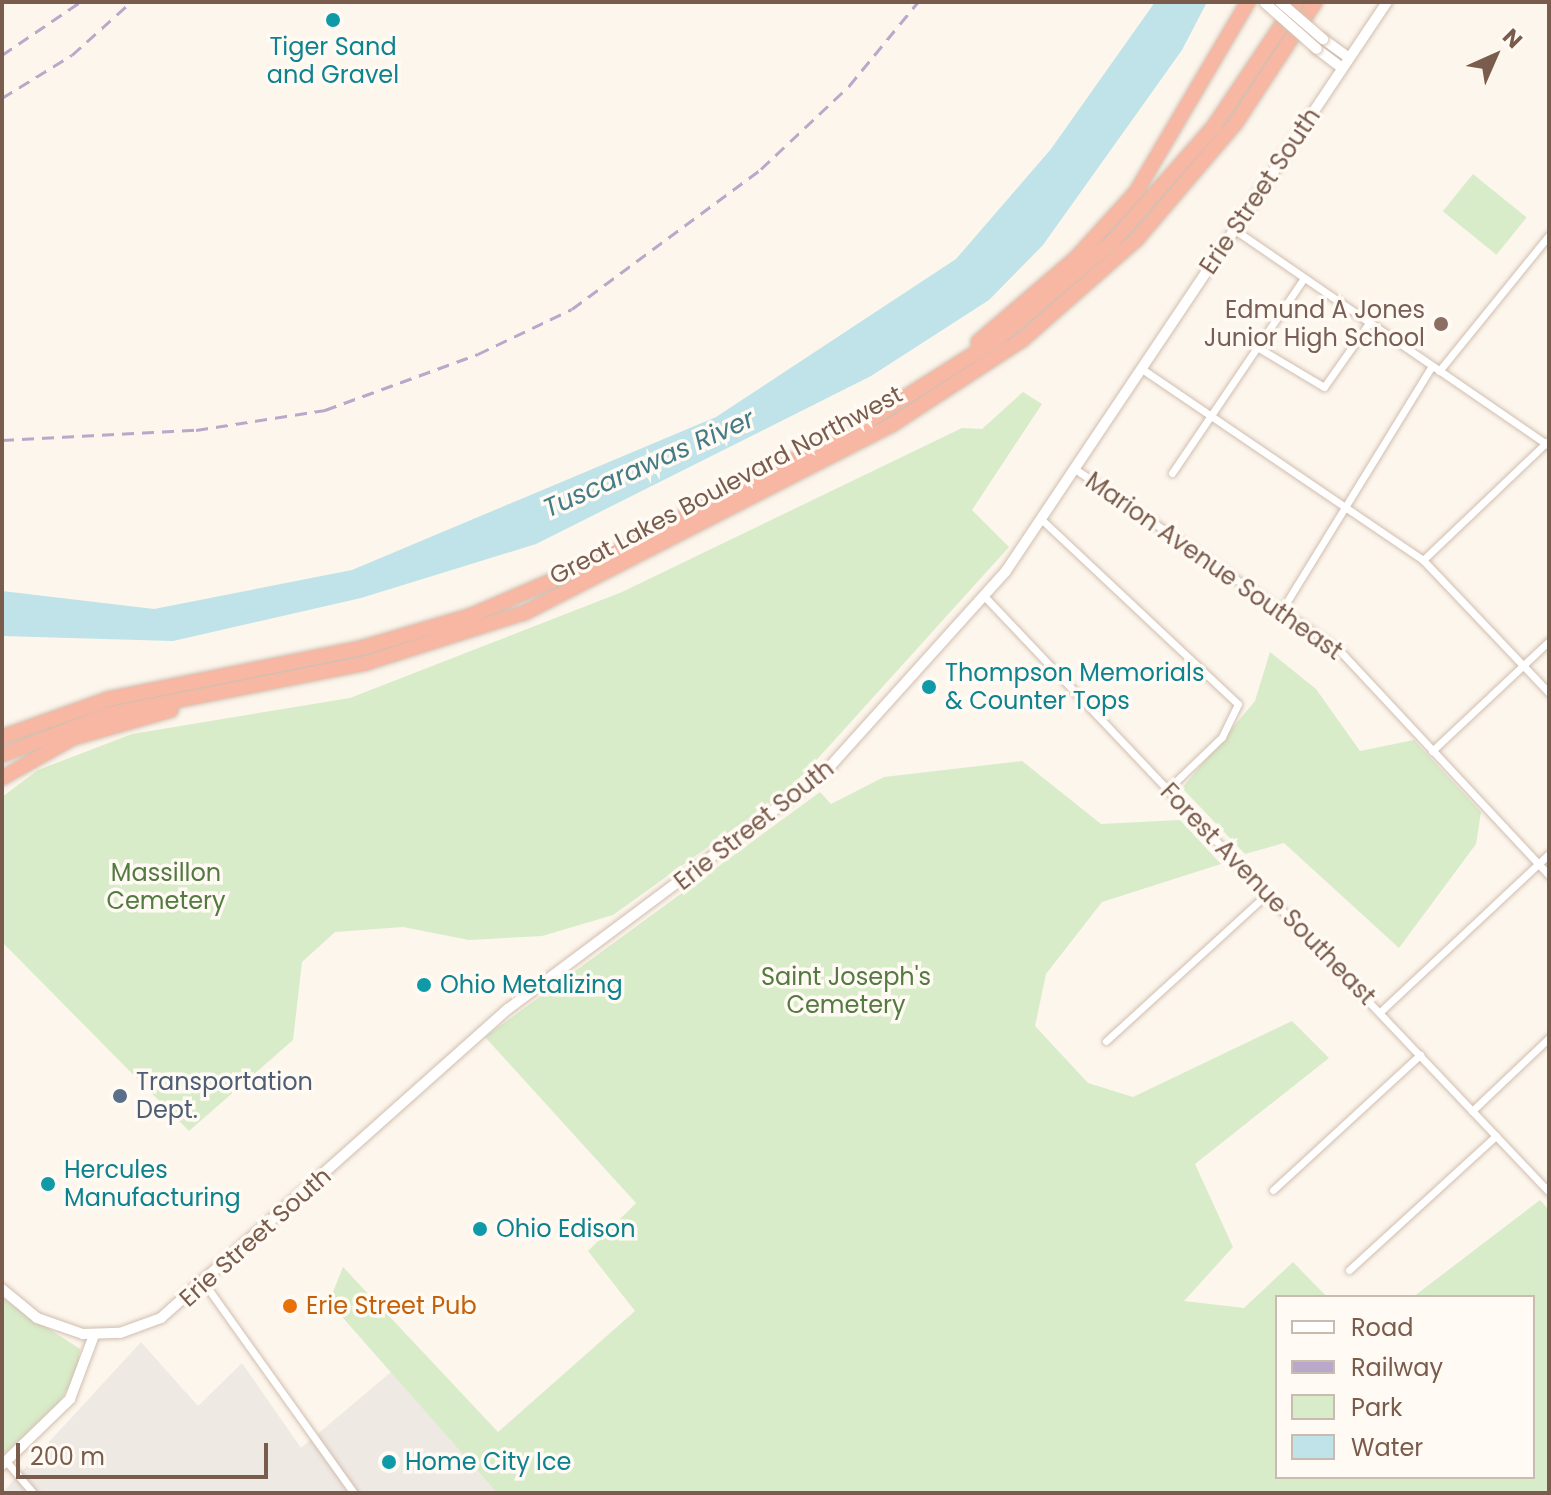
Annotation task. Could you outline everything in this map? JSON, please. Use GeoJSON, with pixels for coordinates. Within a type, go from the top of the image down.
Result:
{"type":"FeatureCollection","features":[{"type":"Feature","properties":{"kind":"highway"},"geometry":{"type":"LineString","coordinates":[[898,404],[1031,300],[1120,212],[1185,118],[1248,2]]}},
{"type":"Feature","properties":{"kind":"highway","name":"Great Lakes Boulevard Northwest"},"geometry":{"type":"LineString","coordinates":[[2,737],[159,687],[361,648],[505,603],[898,404],[1009,330],[1114,240],[1214,126],[1297,2]]}},
{"type":"Feature","properties":{"kind":"highway","name":"Great Lakes Boulevard Northwest"},"geometry":{"type":"LineString","coordinates":[[2,755],[109,714],[420,649],[524,613],[932,402],[1045,322],[1137,239],[1235,124],[1315,2]]}},
{"type":"Feature","properties":{"kind":"highway"},"geometry":{"type":"LineString","coordinates":[[2,778],[73,738],[254,685]]}},
{"type":"Feature","properties":{"kind":"highway"},"geometry":{"type":"LineString","coordinates":[[2,731],[88,697],[159,687]]}},
{"type":"Feature","properties":{"kind":"main road"},"geometry":{"type":"LineString","coordinates":[[1280,2],[1320,44]]}},
{"type":"Feature","properties":{"kind":"main road","name":"Erie Street South"},"geometry":{"type":"LineString","coordinates":[[94,1335],[159,1319],[204,1283],[508,1009],[826,771],[985,597],[1075,469],[1387,2]]}},
{"type":"Feature","properties":{"kind":"main road"},"geometry":{"type":"LineString","coordinates":[[1264,3],[1345,63]]}},
{"type":"Feature","properties":{"kind":"main road"},"geometry":{"type":"LineString","coordinates":[[2,1289],[37,1318],[94,1335],[70,1399],[4,1463]]}},
{"type":"Feature","properties":{"kind":"street"},"geometry":{"type":"LineString","coordinates":[[1235,230],[1548,443],[1423,560]]}},
{"type":"Feature","properties":{"kind":"street"},"geometry":{"type":"LineString","coordinates":[[1283,608],[1344,505],[1436,368],[1549,235]]}},
{"type":"Feature","properties":{"kind":"street"},"geometry":{"type":"LineString","coordinates":[[1172,473],[1304,278]]}},
{"type":"Feature","properties":{"kind":"street"},"geometry":{"type":"LineString","coordinates":[[1257,347],[1324,387],[1369,323]]}},
{"type":"Feature","properties":{"kind":"street"},"geometry":{"type":"LineString","coordinates":[[1142,369],[1423,560],[1549,693]]}},
{"type":"Feature","properties":{"kind":"street","name":"Marion Avenue Southeast"},"geometry":{"type":"LineString","coordinates":[[1075,469],[1283,608],[1339,650],[1549,875]]}},
{"type":"Feature","properties":{"kind":"street"},"geometry":{"type":"LineString","coordinates":[[1041,519],[1238,704],[1222,737],[1168,789]]}},
{"type":"Feature","properties":{"kind":"street","name":"Forest Avenue Southeast"},"geometry":{"type":"LineString","coordinates":[[985,597],[1549,1192]]}},
{"type":"Feature","properties":{"kind":"street"},"geometry":{"type":"LineString","coordinates":[[1432,751],[1549,641]]}},
{"type":"Feature","properties":{"kind":"street"},"geometry":{"type":"LineString","coordinates":[[1380,1012],[1549,854]]}},
{"type":"Feature","properties":{"kind":"street"},"geometry":{"type":"LineString","coordinates":[[1106,1041],[1267,894]]}},
{"type":"Feature","properties":{"kind":"street"},"geometry":{"type":"LineString","coordinates":[[1472,1111],[1549,1038]]}},
{"type":"Feature","properties":{"kind":"street"},"geometry":{"type":"LineString","coordinates":[[1273,1190],[1420,1055]]}},
{"type":"Feature","properties":{"kind":"street"},"geometry":{"type":"LineString","coordinates":[[1349,1270],[1496,1136]]}},
{"type":"Feature","properties":{"kind":"street"},"geometry":{"type":"LineString","coordinates":[[204,1283],[354,1493]]}},
{"type":"Feature","properties":{"kind":"street"},"geometry":{"type":"LineString","coordinates":[[4,1463],[33,1493]]}},
{"type":"Feature","properties":{"kind":"shaded area"},"geometry":{"type":"Polygon","coordinates":[[[141,1342],[198,1406],[242,1363],[301,1448],[391,1372],[497,1493],[2,1493],[141,1342]]]}},
{"type":"Feature","properties":{"kind":"green space"},"geometry":{"type":"Polygon","coordinates":[[[1473,174],[1527,217],[1496,255],[1443,211],[1473,174]]]}},
{"type":"Feature","properties":{"kind":"green space","name":"Massillon Cemetery"},"geometry":{"type":"Polygon","coordinates":[[[1023,392],[1042,404],[972,510],[1009,547],[793,786],[613,915],[542,936],[469,940],[403,927],[335,932],[302,962],[293,1040],[189,1131],[2,942],[2,797],[38,770],[132,734],[350,698],[622,592],[962,428],[982,429],[1023,392]]]}},
{"type":"Feature","properties":{"kind":"green space"},"geometry":{"type":"Polygon","coordinates":[[[1270,652],[1316,689],[1360,751],[1414,740],[1481,812],[1476,844],[1399,948],[1284,843],[1245,854],[1182,788],[1255,701],[1270,652]]]}},
{"type":"Feature","properties":{"kind":"green space","name":"Saint Joseph's Cemetery"},"geometry":{"type":"Polygon","coordinates":[[[1022,761],[1101,824],[1180,820],[1221,864],[1102,902],[1046,974],[1035,1026],[1088,1083],[1133,1097],[1292,1021],[1329,1058],[1195,1164],[1233,1247],[1184,1301],[1244,1308],[1293,1262],[1325,1295],[1275,1295],[1275,1479],[1535,1479],[1535,1295],[1416,1295],[1540,1200],[1549,1210],[1549,1493],[497,1493],[329,1302],[343,1267],[498,1432],[635,1311],[588,1251],[636,1203],[485,1037],[820,792],[831,804],[884,777],[1022,761]]]}},
{"type":"Feature","properties":{"kind":"green space"},"geometry":{"type":"Polygon","coordinates":[[[2,1298],[80,1349],[77,1374],[59,1402],[2,1456],[2,1298]]]}},
{"type":"Feature","properties":{"kind":"water","name":"Tuscarawas River"},"geometry":{"type":"Polygon","coordinates":[[[1155,2],[1207,2],[1182,50],[1043,245],[989,300],[871,376],[536,544],[361,598],[173,641],[2,636],[2,591],[154,609],[352,570],[716,417],[956,259],[1051,149],[1155,2]]]}},
{"type":"Feature","properties":{"kind":"railway"},"geometry":{"type":"LineString","coordinates":[[2,55],[80,2]]}},
{"type":"Feature","properties":{"kind":"railway"},"geometry":{"type":"LineString","coordinates":[[2,98],[72,55],[131,2]]}},
{"type":"Feature","properties":{"kind":"railway"},"geometry":{"type":"LineString","coordinates":[[2,440],[196,430],[325,410],[478,354],[572,309],[761,169],[849,86],[918,2]]}},
{"type":"Feature","properties":{"kind":"place","name":"Tiger Sand and Gravel"},"geometry":{"type":"Point","coordinates":[333,20]}},
{"type":"Feature","properties":{"kind":"place","name":"Edmund A Jones Junior High School"},"geometry":{"type":"Point","coordinates":[1441,324]}},
{"type":"Feature","properties":{"kind":"place","name":"Thompson Memorials & Counter Tops"},"geometry":{"type":"Point","coordinates":[929,687]}},
{"type":"Feature","properties":{"kind":"place","name":"Ohio Metalizing"},"geometry":{"type":"Point","coordinates":[424,985]}},
{"type":"Feature","properties":{"kind":"place","name":"Transportation Dept."},"geometry":{"type":"Point","coordinates":[120,1096]}},
{"type":"Feature","properties":{"kind":"place","name":"Hercules Manufacturing"},"geometry":{"type":"Point","coordinates":[48,1184]}},
{"type":"Feature","properties":{"kind":"place","name":"Ohio Edison"},"geometry":{"type":"Point","coordinates":[480,1229]}},
{"type":"Feature","properties":{"kind":"place","name":"Erie Street Pub"},"geometry":{"type":"Point","coordinates":[290,1306]}},
{"type":"Feature","properties":{"kind":"place","name":"Home City Ice"},"geometry":{"type":"Point","coordinates":[389,1462]}}]}
